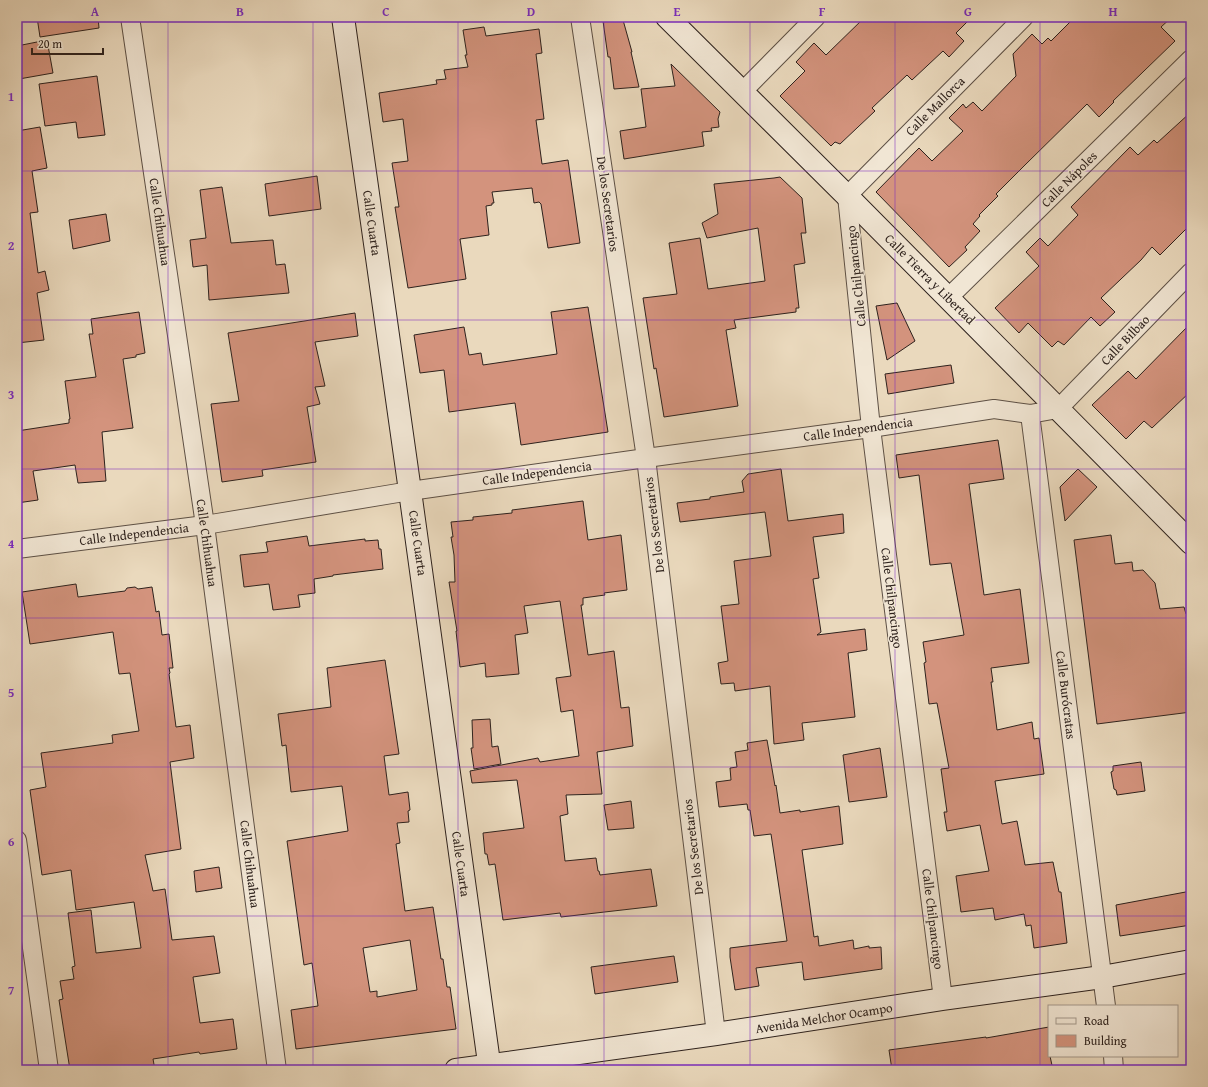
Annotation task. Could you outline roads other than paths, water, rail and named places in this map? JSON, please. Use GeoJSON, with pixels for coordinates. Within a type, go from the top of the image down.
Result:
{"type":"FeatureCollection","features":[{"type":"Feature","properties":{"kind":"street","name":"Calle Chihuahua"},"geometry":{"type":"LineString","coordinates":[[130,17],[205,524],[277,1070]]}},
{"type":"Feature","properties":{"kind":"street","name":"Calle Cuarta"},"geometry":{"type":"LineString","coordinates":[[343,17],[489,1068]]}},
{"type":"Feature","properties":{"kind":"street","name":"De los Secretarios"},"geometry":{"type":"LineString","coordinates":[[580,17],[646,458],[716,1034]]}},
{"type":"Feature","properties":{"kind":"street","name":"Calle Tierra y Libertad"},"geometry":{"type":"LineString","coordinates":[[667,17],[743,91],[1191,543]]}},
{"type":"Feature","properties":{"kind":"street"},"geometry":{"type":"LineString","coordinates":[[743,91],[816,17]]}},
{"type":"Feature","properties":{"kind":"street","name":"Calle Mallorca"},"geometry":{"type":"LineString","coordinates":[[847,196],[1024,17]]}},
{"type":"Feature","properties":{"kind":"street","name":"Calle Nápoles"},"geometry":{"type":"LineString","coordinates":[[948,298],[1191,59]]}},
{"type":"Feature","properties":{"kind":"street","name":"Calle Chilpancingo"},"geometry":{"type":"LineString","coordinates":[[847,196],[871,428],[943,1000]]}},
{"type":"Feature","properties":{"kind":"street","name":"Calle Bilbao"},"geometry":{"type":"LineString","coordinates":[[1058,409],[1191,272]]}},
{"type":"Feature","properties":{"kind":"street","name":"Calle Independencia"},"geometry":{"type":"LineString","coordinates":[[17,549],[205,524],[410,491],[871,428],[994,409],[1030,414],[1058,409]]}},
{"type":"Feature","properties":{"kind":"street","name":"Calle Burócratas"},"geometry":{"type":"LineString","coordinates":[[1030,414],[1106,1005]]}},
{"type":"Feature","properties":{"kind":"street"},"geometry":{"type":"LineString","coordinates":[[17,840],[49,1070]]}},
{"type":"Feature","properties":{"kind":"street","name":"Avenida Melchor Ocampo"},"geometry":{"type":"LineString","coordinates":[[456,1070],[489,1068],[1102,977],[1191,961]]}},
{"type":"Feature","properties":{"kind":"street"},"geometry":{"type":"LineString","coordinates":[[1112,1057],[1114,1070]]}}]}
